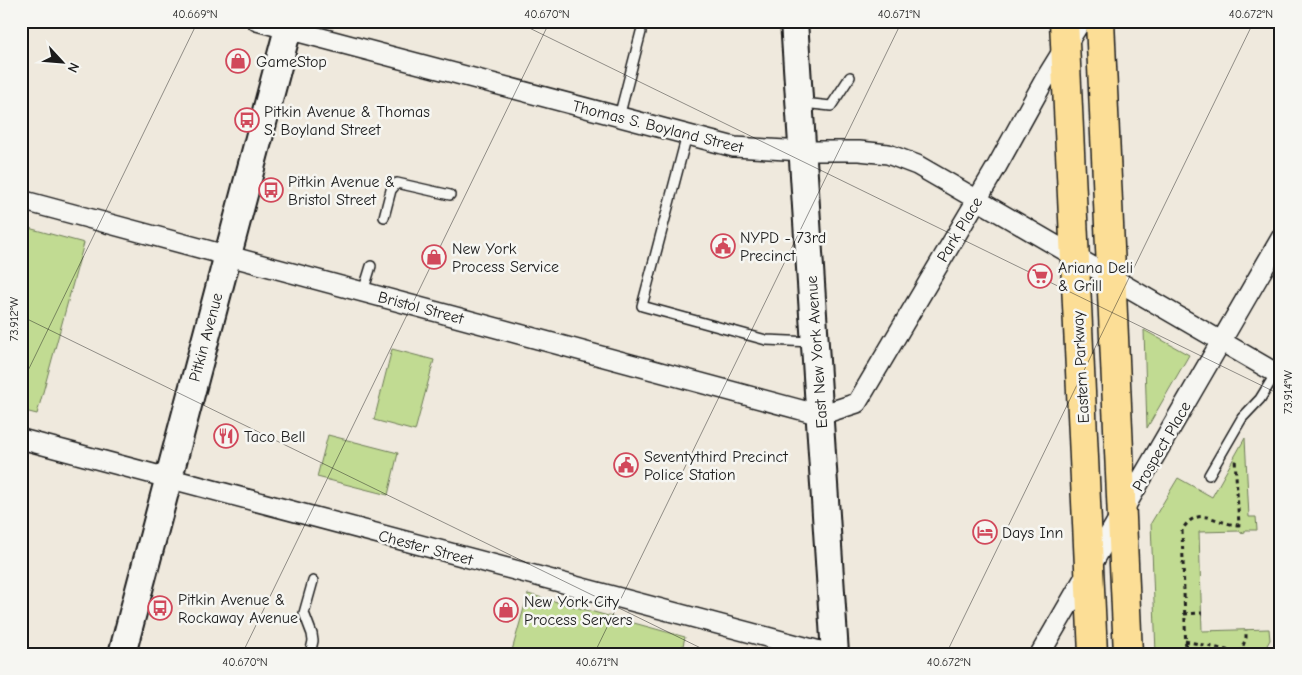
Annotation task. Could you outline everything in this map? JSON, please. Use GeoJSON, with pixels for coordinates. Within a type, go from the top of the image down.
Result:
{"type":"FeatureCollection","features":[{"type":"Feature","properties":{"kind":"main road"},"geometry":{"type":"LineString","coordinates":[[1100,21],[1128,654]]}},
{"type":"Feature","properties":{"kind":"main road","name":"Eastern Parkway"},"geometry":{"type":"LineString","coordinates":[[1065,34],[1093,654]]}},
{"type":"Feature","properties":{"kind":"street","name":"Thomas S. Boyland Street"},"geometry":{"type":"LineString","coordinates":[[257,21],[288,25],[618,117],[734,147],[803,151],[859,151],[888,154],[917,165],[1278,375]]}},
{"type":"Feature","properties":{"kind":"street","name":"East New York Avenue"},"geometry":{"type":"LineString","coordinates":[[794,21],[835,654]]}},
{"type":"Feature","properties":{"kind":"street","name":"Park Place"},"geometry":{"type":"LineString","coordinates":[[820,415],[857,403],[1044,81],[1065,34],[1081,21]]}},
{"type":"Feature","properties":{"kind":"street","name":"Pitkin Avenue"},"geometry":{"type":"LineString","coordinates":[[122,654],[288,25]]}},
{"type":"Feature","properties":{"kind":"street","name":"Bristol Street"},"geometry":{"type":"LineString","coordinates":[[21,200],[820,415]]}},
{"type":"Feature","properties":{"kind":"street","name":"Prospect Place"},"geometry":{"type":"LineString","coordinates":[[1040,654],[1281,238]]}},
{"type":"Feature","properties":{"kind":"street","name":"Chester Street"},"geometry":{"type":"LineString","coordinates":[[21,439],[831,654]]}},
{"type":"Feature","properties":{"kind":"lane"},"geometry":{"type":"LineString","coordinates":[[618,117],[640,32]]}},
{"type":"Feature","properties":{"kind":"lane"},"geometry":{"type":"LineString","coordinates":[[800,103],[831,106],[850,77]]}},
{"type":"Feature","properties":{"kind":"lane"},"geometry":{"type":"LineString","coordinates":[[687,135],[642,306],[766,340],[815,342]]}},
{"type":"Feature","properties":{"kind":"lane"},"geometry":{"type":"LineString","coordinates":[[384,217],[391,190],[397,184],[450,195]]}},
{"type":"Feature","properties":{"kind":"lane"},"geometry":{"type":"LineString","coordinates":[[363,292],[371,266]]}},
{"type":"Feature","properties":{"kind":"lane"},"geometry":{"type":"LineString","coordinates":[[1209,475],[1242,418],[1260,399],[1278,375]]}},
{"type":"Feature","properties":{"kind":"lane"},"geometry":{"type":"LineString","coordinates":[[310,654],[313,641],[304,613],[313,581]]}},
{"type":"Feature","properties":{"kind":"path"},"geometry":{"type":"LineString","coordinates":[[1186,654],[1182,530],[1187,522],[1198,517],[1208,516],[1232,525],[1239,525],[1234,455],[1224,448]]}},
{"type":"Feature","properties":{"kind":"path"},"geometry":{"type":"LineString","coordinates":[[1184,614],[1202,613]]}},
{"type":"Feature","properties":{"kind":"path"},"geometry":{"type":"LineString","coordinates":[[1185,642],[1240,653],[1246,638],[1246,630]]}},
{"type":"Feature","properties":{"kind":"green space"},"geometry":{"type":"Polygon","coordinates":[[[21,226],[84,243],[37,414],[21,410],[21,226]]]}},
{"type":"Feature","properties":{"kind":"green space"},"geometry":{"type":"Polygon","coordinates":[[[1144,330],[1189,355],[1147,428],[1144,330]]]}},
{"type":"Feature","properties":{"kind":"green space"},"geometry":{"type":"Polygon","coordinates":[[[392,349],[434,360],[415,431],[374,420],[392,349]]]}},
{"type":"Feature","properties":{"kind":"green space"},"geometry":{"type":"Polygon","coordinates":[[[328,435],[398,453],[388,495],[317,477],[328,435]]]}},
{"type":"Feature","properties":{"kind":"green space"},"geometry":{"type":"Polygon","coordinates":[[[1245,438],[1249,517],[1256,517],[1257,530],[1245,530],[1245,532],[1241,533],[1240,531],[1199,532],[1202,631],[1269,629],[1270,640],[1262,654],[1156,654],[1151,523],[1178,478],[1212,497],[1245,438]]]}},
{"type":"Feature","properties":{"kind":"green space"},"geometry":{"type":"Polygon","coordinates":[[[528,594],[685,637],[681,654],[511,654],[528,594]]]}},
{"type":"Feature","properties":{"kind":"place","name":"GameStop"},"geometry":{"type":"Point","coordinates":[238,61]}},
{"type":"Feature","properties":{"kind":"place","name":"Pitkin Avenue & Thomas S. Boyland Street"},"geometry":{"type":"Point","coordinates":[247,120]}},
{"type":"Feature","properties":{"kind":"place","name":"Pitkin Avenue & Bristol Street"},"geometry":{"type":"Point","coordinates":[271,190]}},
{"type":"Feature","properties":{"kind":"place","name":"NYPD - 73rd Precinct"},"geometry":{"type":"Point","coordinates":[723,246]}},
{"type":"Feature","properties":{"kind":"place","name":"New York Process Service"},"geometry":{"type":"Point","coordinates":[434,257]}},
{"type":"Feature","properties":{"kind":"place","name":"Ariana Deli & Grill"},"geometry":{"type":"Point","coordinates":[1040,276]}},
{"type":"Feature","properties":{"kind":"place","name":"Taco Bell"},"geometry":{"type":"Point","coordinates":[226,436]}},
{"type":"Feature","properties":{"kind":"place","name":"Seventythird Precinct Police Station"},"geometry":{"type":"Point","coordinates":[626,465]}},
{"type":"Feature","properties":{"kind":"place","name":"Days Inn"},"geometry":{"type":"Point","coordinates":[985,532]}},
{"type":"Feature","properties":{"kind":"place","name":"Pitkin Avenue & Rockaway Avenue"},"geometry":{"type":"Point","coordinates":[160,608]}},
{"type":"Feature","properties":{"kind":"place","name":"New York City Process Servers"},"geometry":{"type":"Point","coordinates":[506,610]}}]}
